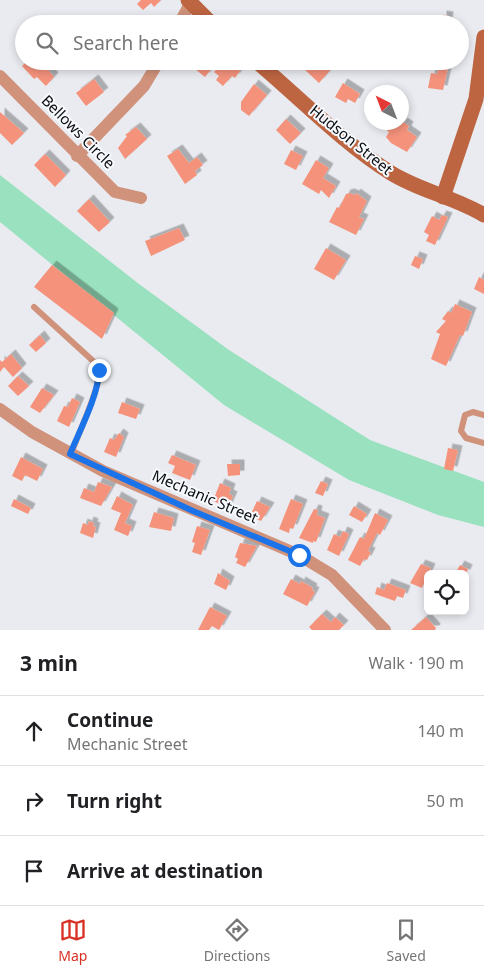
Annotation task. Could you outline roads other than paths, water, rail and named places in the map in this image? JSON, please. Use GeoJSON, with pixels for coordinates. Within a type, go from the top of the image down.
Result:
{"type":"FeatureCollection","features":[{"type":"Feature","properties":{"kind":"street"},"geometry":{"type":"LineString","coordinates":[[183,15],[190,1],[203,15]]}},
{"type":"Feature","properties":{"kind":"street"},"geometry":{"type":"LineString","coordinates":[[444,197],[476,99],[484,37]]}},
{"type":"Feature","properties":{"kind":"street"},"geometry":{"type":"LineString","coordinates":[[77,156],[144,86],[154,70]]}},
{"type":"Feature","properties":{"kind":"street","name":"Hudson Street"},"geometry":{"type":"LineString","coordinates":[[266,70],[364,154],[407,182],[484,215]]}},
{"type":"Feature","properties":{"kind":"street","name":"Bellows Circle"},"geometry":{"type":"LineString","coordinates":[[0,76],[77,156],[115,192],[141,198]]}},
{"type":"Feature","properties":{"kind":"street","name":"Mechanic Street"},"geometry":{"type":"LineString","coordinates":[[0,409],[32,432],[70,454],[160,496],[299,555],[332,575],[385,630]]}},
{"type":"Feature","properties":{"kind":"lane"},"geometry":{"type":"LineString","coordinates":[[34,307],[92,360],[99,370],[99,379],[70,454]]}},
{"type":"Feature","properties":{"kind":"lane"},"geometry":{"type":"LineString","coordinates":[[484,415],[473,412],[465,415],[461,432],[466,438],[484,443]]}}]}
